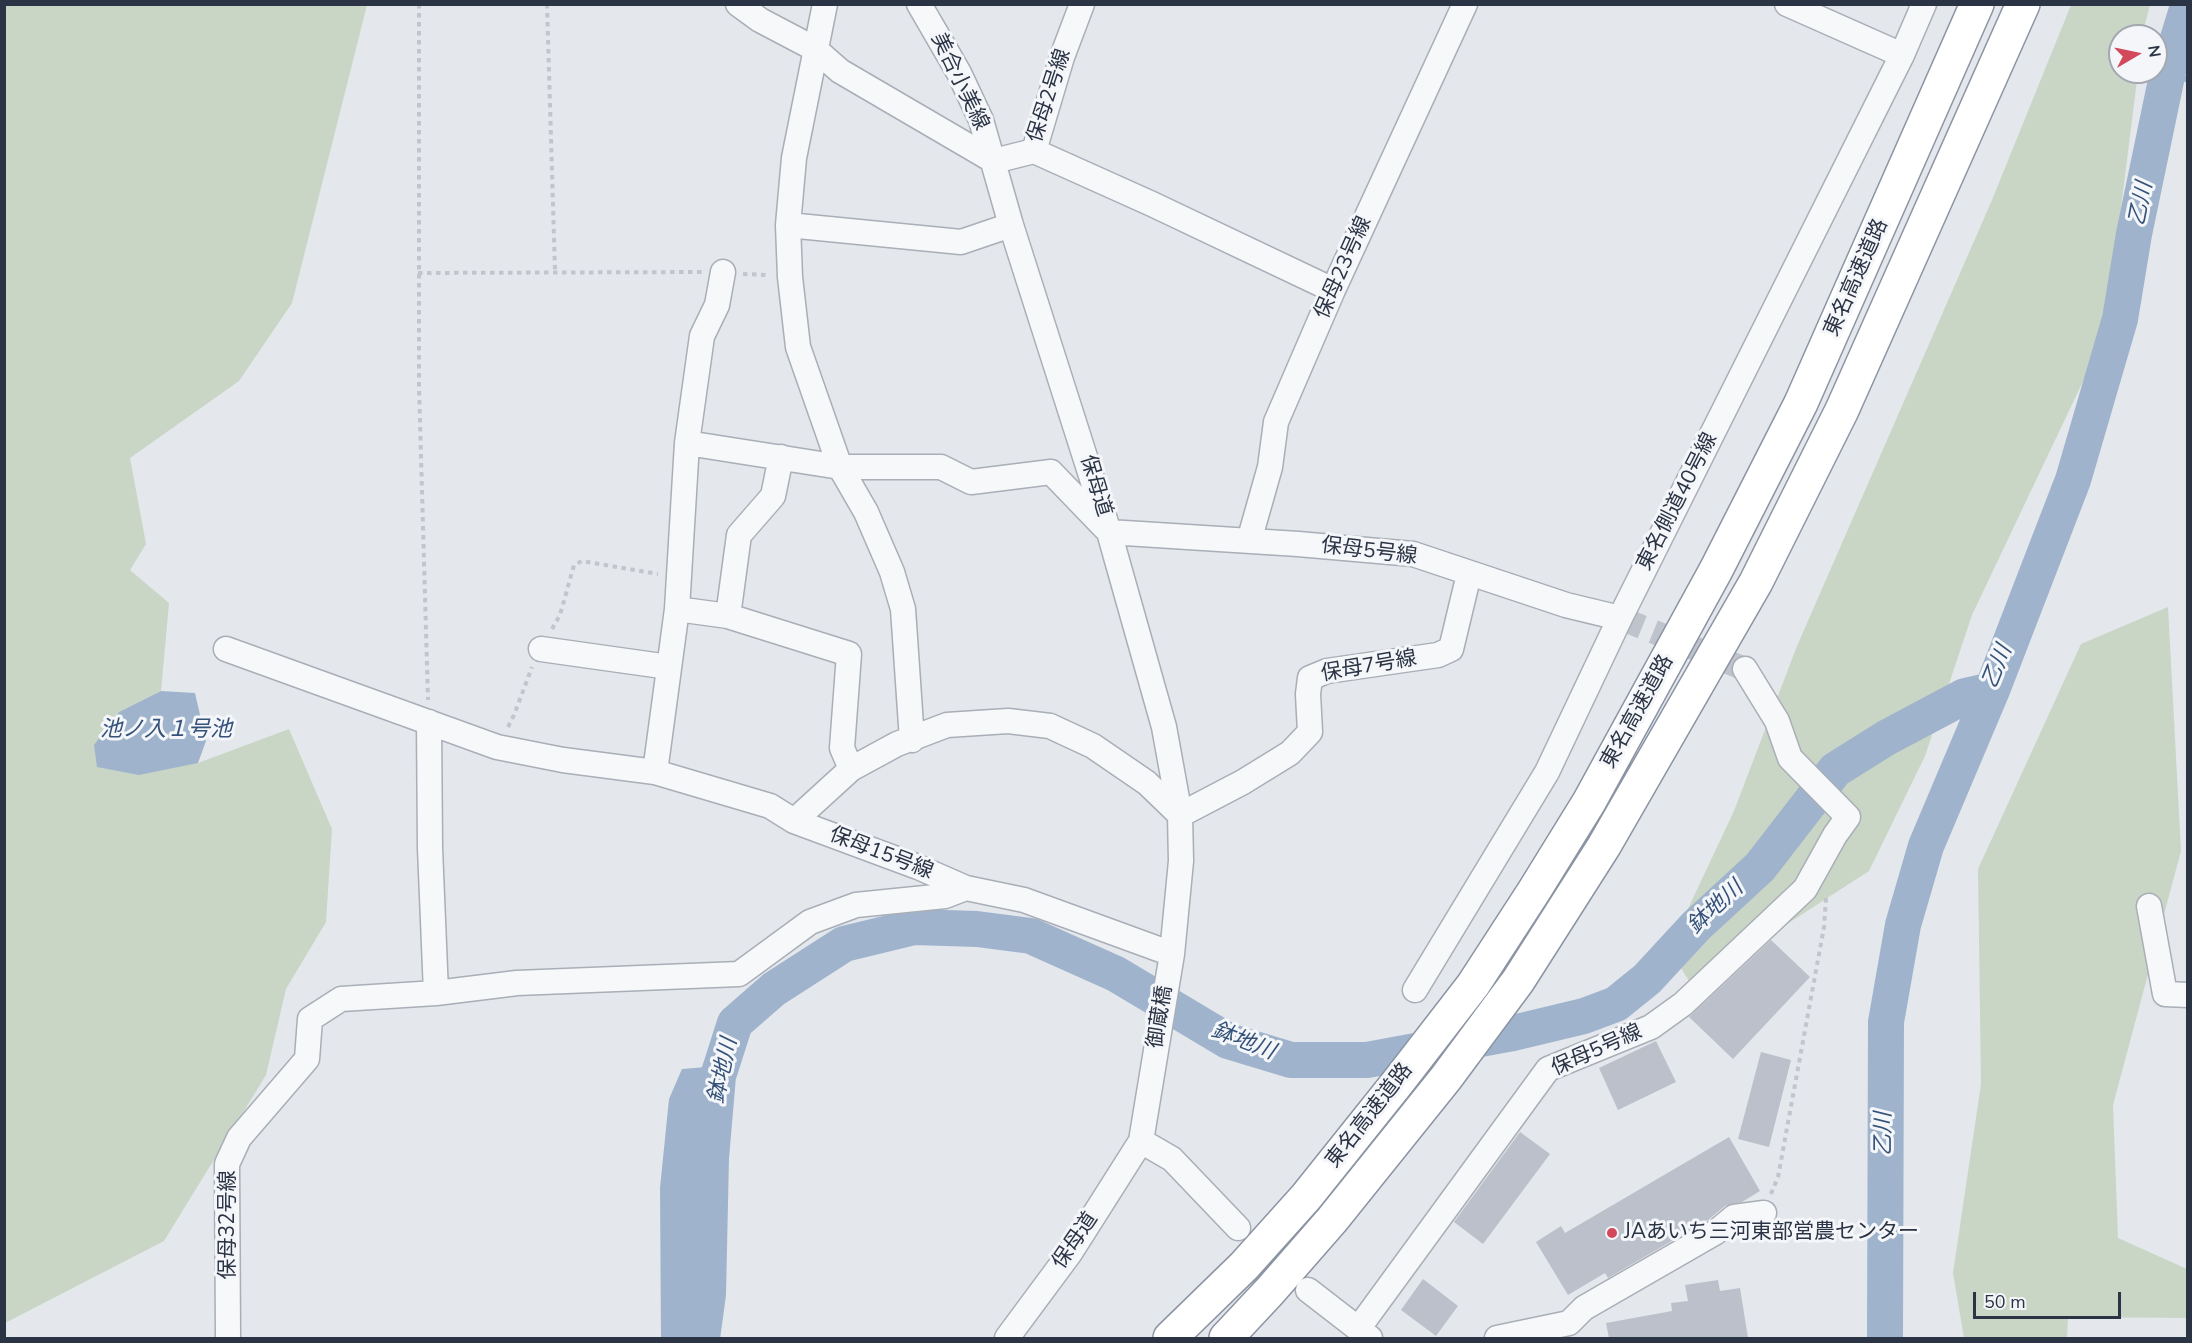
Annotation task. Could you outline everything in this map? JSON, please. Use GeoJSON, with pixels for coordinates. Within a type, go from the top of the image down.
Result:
{"type":"FeatureCollection","features":[{"type":"Feature","properties":{"kind":"highway","name":"東名高速道路"},"geometry":{"type":"LineString","coordinates":[[1170,1338],[1244,1266],[1306,1197],[1398,1082],[1473,985],[1589,802],[1716,570],[1801,404],[1977,4]]}},
{"type":"Feature","properties":{"kind":"highway","name":"東名高速道路"},"geometry":{"type":"LineString","coordinates":[[1226,1338],[1332,1220],[1446,1078],[1518,981],[1604,846],[1756,582],[1842,410],[2023,4]]}},
{"type":"Feature","properties":{"kind":"street"},"geometry":{"type":"LineString","coordinates":[[738,4],[760,20],[816,49],[840,71],[994,161]]}},
{"type":"Feature","properties":{"kind":"street"},"geometry":{"type":"LineString","coordinates":[[825,4],[794,158],[788,225],[790,277],[798,347],[840,467],[866,512],[892,572],[903,609],[912,740]]}},
{"type":"Feature","properties":{"kind":"street","name":"美合小美線"},"geometry":{"type":"LineString","coordinates":[[919,4],[960,73],[981,120],[994,161]]}},
{"type":"Feature","properties":{"kind":"street","name":"保母2号線"},"geometry":{"type":"LineString","coordinates":[[994,161],[1034,151],[1062,57],[1082,4]]}},
{"type":"Feature","properties":{"kind":"street","name":"保母23号線"},"geometry":{"type":"LineString","coordinates":[[1249,541],[1270,467],[1276,422],[1333,290],[1465,4]]}},
{"type":"Feature","properties":{"kind":"street"},"geometry":{"type":"LineString","coordinates":[[1787,4],[1902,55]]}},
{"type":"Feature","properties":{"kind":"street","name":"東名側道40号線"},"geometry":{"type":"LineString","coordinates":[[1415,990],[1546,772],[1620,618],[1902,55],[1923,4]]}},
{"type":"Feature","properties":{"kind":"street"},"geometry":{"type":"LineString","coordinates":[[1034,151],[1333,290]]}},
{"type":"Feature","properties":{"kind":"street","name":"保母道"},"geometry":{"type":"LineString","coordinates":[[994,161],[1011,225],[1109,532],[1164,728],[1180,815],[1181,861],[1170,965]]}},
{"type":"Feature","properties":{"kind":"street"},"geometry":{"type":"LineString","coordinates":[[788,225],[962,242],[1011,225]]}},
{"type":"Feature","properties":{"kind":"street"},"geometry":{"type":"LineString","coordinates":[[655,772],[677,609],[687,443],[702,336],[717,305],[723,272]]}},
{"type":"Feature","properties":{"kind":"street"},"geometry":{"type":"LineString","coordinates":[[687,443],[840,467],[940,467],[971,482],[1052,472],[1109,532]]}},
{"type":"Feature","properties":{"kind":"street"},"geometry":{"type":"LineString","coordinates":[[728,616],[740,535],[773,496],[781,457]]}},
{"type":"Feature","properties":{"kind":"street","name":"保母5号線"},"geometry":{"type":"LineString","coordinates":[[1109,532],[1413,554],[1566,605],[1620,618]]}},
{"type":"Feature","properties":{"kind":"street","name":"保母7号線"},"geometry":{"type":"LineString","coordinates":[[1180,815],[1243,782],[1290,753],[1297,746],[1310,732],[1308,694],[1310,678],[1326,671],[1438,655],[1451,649],[1469,574]]}},
{"type":"Feature","properties":{"kind":"street"},"geometry":{"type":"LineString","coordinates":[[677,609],[728,616],[849,654],[842,748],[850,769]]}},
{"type":"Feature","properties":{"kind":"street","name":"保母15号線"},"geometry":{"type":"LineString","coordinates":[[226,649],[497,747],[563,760],[655,772],[770,806],[795,821],[918,867],[966,888],[1024,900],[1170,965]]}},
{"type":"Feature","properties":{"kind":"street"},"geometry":{"type":"LineString","coordinates":[[541,649],[669,667]]}},
{"type":"Feature","properties":{"kind":"street","name":"保母5号線"},"geometry":{"type":"LineString","coordinates":[[1364,1334],[1548,1069],[1651,1027],[1683,1004],[1816,891],[1835,835],[1848,817],[1790,758],[1778,721],[1745,669]]}},
{"type":"Feature","properties":{"kind":"street"},"geometry":{"type":"LineString","coordinates":[[795,821],[850,769],[897,744],[947,725],[1008,721],[1050,726],[1102,753],[1147,783],[1180,815]]}},
{"type":"Feature","properties":{"kind":"street"},"geometry":{"type":"LineString","coordinates":[[429,722],[430,848],[436,993],[517,983],[739,974],[810,922],[856,905],[945,896],[966,888]]}},
{"type":"Feature","properties":{"kind":"street"},"geometry":{"type":"LineString","coordinates":[[2149,906],[2165,994],[2187,995]]}},
{"type":"Feature","properties":{"kind":"street","name":"御蔵橋"},"geometry":{"type":"LineString","coordinates":[[1141,1141],[1170,965]]}},
{"type":"Feature","properties":{"kind":"street","name":"保母32号線"},"geometry":{"type":"LineString","coordinates":[[228,1338],[227,1164],[239,1138],[307,1059],[310,1019],[341,999],[436,993]]}},
{"type":"Feature","properties":{"kind":"street"},"geometry":{"type":"LineString","coordinates":[[1141,1141],[1172,1159],[1238,1228]]}},
{"type":"Feature","properties":{"kind":"street","name":"保母道"},"geometry":{"type":"LineString","coordinates":[[1007,1338],[1070,1253],[1141,1141]]}},
{"type":"Feature","properties":{"kind":"street"},"geometry":{"type":"LineString","coordinates":[[1497,1338],[1569,1323],[1584,1308],[1716,1232],[1734,1217],[1764,1213]]}},
{"type":"Feature","properties":{"kind":"street"},"geometry":{"type":"LineString","coordinates":[[1308,1290],[1364,1334]]}},
{"type":"Feature","properties":{"kind":"path"},"geometry":{"type":"LineString","coordinates":[[419,4],[419,387],[429,722]]}},
{"type":"Feature","properties":{"kind":"path"},"geometry":{"type":"LineString","coordinates":[[547,4],[555,271]]}},
{"type":"Feature","properties":{"kind":"path"},"geometry":{"type":"LineString","coordinates":[[418,273],[723,272],[790,277]]}},
{"type":"Feature","properties":{"kind":"path"},"geometry":{"type":"LineString","coordinates":[[497,747],[514,715],[534,660],[560,615],[574,565],[582,561],[680,578]]}},
{"type":"Feature","properties":{"kind":"path"},"geometry":{"type":"LineString","coordinates":[[1764,1213],[1778,1177],[1824,927],[1816,891]]}},
{"type":"Feature","properties":{"kind":"green space"},"geometry":{"type":"Polygon","coordinates":[[[5,5],[367,5],[292,303],[239,381],[130,458],[146,544],[130,570],[169,603],[161,691],[119,712],[198,763],[289,729],[332,829],[326,922],[286,989],[266,1075],[164,1241],[5,1323],[5,5]]]}},
{"type":"Feature","properties":{"kind":"green space"},"geometry":{"type":"Polygon","coordinates":[[[2071,5],[2150,5],[2145,24],[2108,24],[2108,84],[2136,84],[2105,335],[1972,615],[1925,756],[1869,871],[1691,984],[1669,949],[1734,811],[1797,646],[1992,200],[2071,5]]]}},
{"type":"Feature","properties":{"kind":"green space"},"geometry":{"type":"Polygon","coordinates":[[[2168,607],[2181,851],[2113,1105],[2118,1238],[2187,1269],[2186,1318],[2068,1317],[2067,1338],[1964,1338],[1953,1273],[1981,1084],[1978,869],[2081,644],[2168,607]]]}},
{"type":"Feature","properties":{"kind":"water","name":"池ノ入１号池"},"geometry":{"type":"Polygon","coordinates":[[[161,691],[195,693],[206,741],[198,763],[139,775],[97,767],[94,745],[119,712],[161,691]]]}},
{"type":"Feature","properties":{"kind":"water"},"geometry":{"type":"Polygon","coordinates":[[[730,1065],[699,1198],[701,1338],[661,1338],[660,1188],[669,1099],[682,1069],[730,1065]]]}},
{"type":"Feature","properties":{"kind":"building"},"geometry":{"type":"Polygon","coordinates":[[[1771,940],[1810,977],[1733,1059],[1689,1017],[1771,940]]]}},
{"type":"Feature","properties":{"kind":"building"},"geometry":{"type":"Polygon","coordinates":[[[1656,1041],[1676,1082],[1618,1110],[1599,1068],[1656,1041]]]}},
{"type":"Feature","properties":{"kind":"building"},"geometry":{"type":"Polygon","coordinates":[[[1761,1052],[1791,1060],[1769,1147],[1738,1139],[1761,1052]]]}},
{"type":"Feature","properties":{"kind":"building"},"geometry":{"type":"Polygon","coordinates":[[[1520,1132],[1550,1154],[1483,1244],[1454,1222],[1520,1132]]]}},
{"type":"Feature","properties":{"kind":"building"},"geometry":{"type":"Polygon","coordinates":[[[1729,1137],[1760,1191],[1742,1202],[1725,1206],[1708,1220],[1608,1278],[1605,1273],[1568,1295],[1536,1242],[1561,1226],[1565,1233],[1729,1137]]]}},
{"type":"Feature","properties":{"kind":"building"},"geometry":{"type":"Polygon","coordinates":[[[1423,1279],[1458,1306],[1436,1336],[1401,1310],[1423,1279]]]}},
{"type":"Feature","properties":{"kind":"building"},"geometry":{"type":"Polygon","coordinates":[[[1718,1280],[1720,1291],[1740,1288],[1748,1338],[1609,1338],[1606,1323],[1672,1311],[1671,1303],[1688,1301],[1685,1285],[1718,1280]]]}},
{"type":"Feature","properties":{"kind":"waterway","name":"乙川"},"geometry":{"type":"LineString","coordinates":[[1885,1338],[1886,1022],[1903,925],[1926,846],[1992,690],[2073,480],[2120,319],[2134,234],[2168,71],[2188,6]]}},
{"type":"Feature","properties":{"kind":"waterway"},"geometry":{"type":"LineString","coordinates":[[2168,71],[2188,80]]}},
{"type":"Feature","properties":{"kind":"waterway","name":"鉢地川"},"geometry":{"type":"LineString","coordinates":[[702,1338],[708,1294],[711,1158],[718,1076],[735,1023],[774,989],[844,944],[914,927],[977,929],[1031,936],[1116,974],[1228,1041],[1291,1060],[1367,1060],[1513,1033],[1584,1016],[1616,1004],[1647,979],[1696,926],[1760,867],[1835,770],[1886,738],[1965,696],[1992,690]]}},
{"type":"Feature","properties":{"kind":"tunnel"},"geometry":{"type":"LineString","coordinates":[[1620,618],[1745,669]]}},
{"type":"Feature","properties":{"kind":"place","name":"JAあいち三河東部営農センター"},"geometry":{"type":"Point","coordinates":[1612,1233]}}]}
